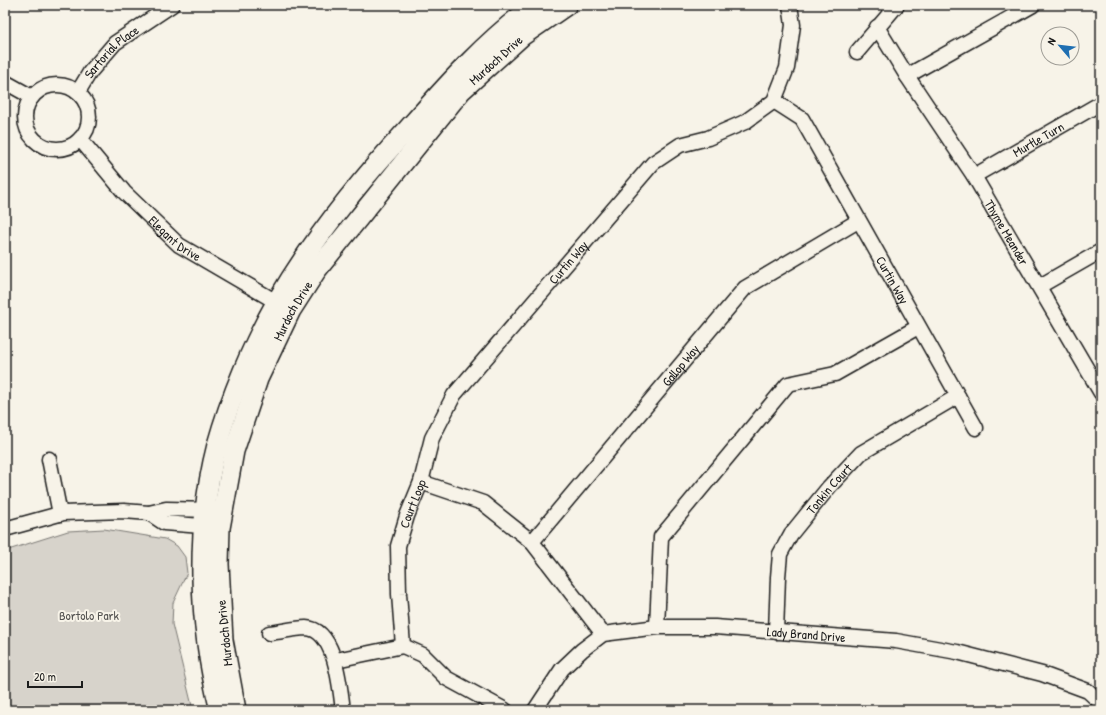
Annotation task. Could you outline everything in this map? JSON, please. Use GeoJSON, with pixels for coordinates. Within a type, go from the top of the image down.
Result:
{"type":"FeatureCollection","features":[{"type":"Feature","properties":{"kind":"main road","name":"Murdoch Drive"},"geometry":{"type":"LineString","coordinates":[[220,710],[211,670],[203,592],[213,519],[258,379],[284,306],[326,227],[371,169],[451,80],[512,22],[536,5]]}},
{"type":"Feature","properties":{"kind":"main road","name":"Murdoch Drive"},"geometry":{"type":"LineString","coordinates":[[284,306],[316,271],[461,92],[522,36],[567,5]]}},
{"type":"Feature","properties":{"kind":"main road","name":"Murdoch Drive"},"geometry":{"type":"LineString","coordinates":[[213,519],[219,564],[223,640],[236,710]]}},
{"type":"Feature","properties":{"kind":"street","name":"Sartorial Place"},"geometry":{"type":"LineString","coordinates":[[78,92],[90,72],[115,43],[172,5]]}},
{"type":"Feature","properties":{"kind":"street"},"geometry":{"type":"LineString","coordinates":[[774,101],[787,68],[793,25],[790,5]]}},
{"type":"Feature","properties":{"kind":"street"},"geometry":{"type":"LineString","coordinates":[[857,52],[897,5]]}},
{"type":"Feature","properties":{"kind":"street"},"geometry":{"type":"LineString","coordinates":[[907,76],[1033,5]]}},
{"type":"Feature","properties":{"kind":"street","name":"Thyme Meander"},"geometry":{"type":"LineString","coordinates":[[877,27],[907,76],[974,176],[1040,286],[1101,393]]}},
{"type":"Feature","properties":{"kind":"street"},"geometry":{"type":"LineString","coordinates":[[5,82],[32,97]]}},
{"type":"Feature","properties":{"kind":"street"},"geometry":{"type":"LineString","coordinates":[[54,85],[62,85],[78,92],[85,100],[89,110],[89,120],[86,130],[80,139],[72,146],[61,149],[50,148],[40,144],[32,137],[27,128],[25,117],[27,106],[32,97],[45,87],[54,85]]}},
{"type":"Feature","properties":{"kind":"street","name":"Curtin Way"},"geometry":{"type":"LineString","coordinates":[[421,482],[432,438],[454,395],[653,163],[680,145],[708,138],[745,122],[774,101],[802,118],[858,221],[976,428]]}},
{"type":"Feature","properties":{"kind":"street","name":"Murtle Turn"},"geometry":{"type":"LineString","coordinates":[[974,176],[1101,103]]}},
{"type":"Feature","properties":{"kind":"street","name":"Elegant Drive"},"geometry":{"type":"LineString","coordinates":[[80,139],[124,192],[179,246],[284,306]]}},
{"type":"Feature","properties":{"kind":"street","name":"Gallop Way"},"geometry":{"type":"LineString","coordinates":[[532,542],[745,288],[858,221]]}},
{"type":"Feature","properties":{"kind":"street"},"geometry":{"type":"LineString","coordinates":[[1040,286],[1101,251]]}},
{"type":"Feature","properties":{"kind":"street"},"geometry":{"type":"LineString","coordinates":[[657,627],[661,537],[788,384],[835,374],[918,327]]}},
{"type":"Feature","properties":{"kind":"street","name":"Tonkin Court"},"geometry":{"type":"LineString","coordinates":[[776,632],[780,554],[791,534],[829,487],[861,453],[958,396]]}},
{"type":"Feature","properties":{"kind":"street"},"geometry":{"type":"LineString","coordinates":[[49,459],[60,514]]}},
{"type":"Feature","properties":{"kind":"street","name":"Court Loop"},"geometry":{"type":"LineString","coordinates":[[403,646],[399,594],[398,546],[407,516],[421,482],[483,503],[532,542],[603,634]]}},
{"type":"Feature","properties":{"kind":"street"},"geometry":{"type":"LineString","coordinates":[[5,529],[60,514],[124,511],[149,513],[164,523],[213,519]]}},
{"type":"Feature","properties":{"kind":"street","name":"Lady Brand Drive"},"geometry":{"type":"LineString","coordinates":[[535,710],[562,669],[582,650],[603,634],[657,627],[715,627],[896,641],[957,652],[1042,674],[1088,691],[1101,703]]}},
{"type":"Feature","properties":{"kind":"street"},"geometry":{"type":"LineString","coordinates":[[269,633],[308,628],[322,635],[336,660],[344,710]]}},
{"type":"Feature","properties":{"kind":"street"},"geometry":{"type":"LineString","coordinates":[[336,660],[403,646],[423,655],[446,678],[505,710]]}},
{"type":"Feature","properties":{"kind":"green space","name":"Bortolo Park"},"geometry":{"type":"Polygon","coordinates":[[[104,529],[165,539],[177,546],[185,557],[187,573],[173,603],[172,624],[193,710],[5,710],[5,551],[68,531],[104,529]]]}}]}
